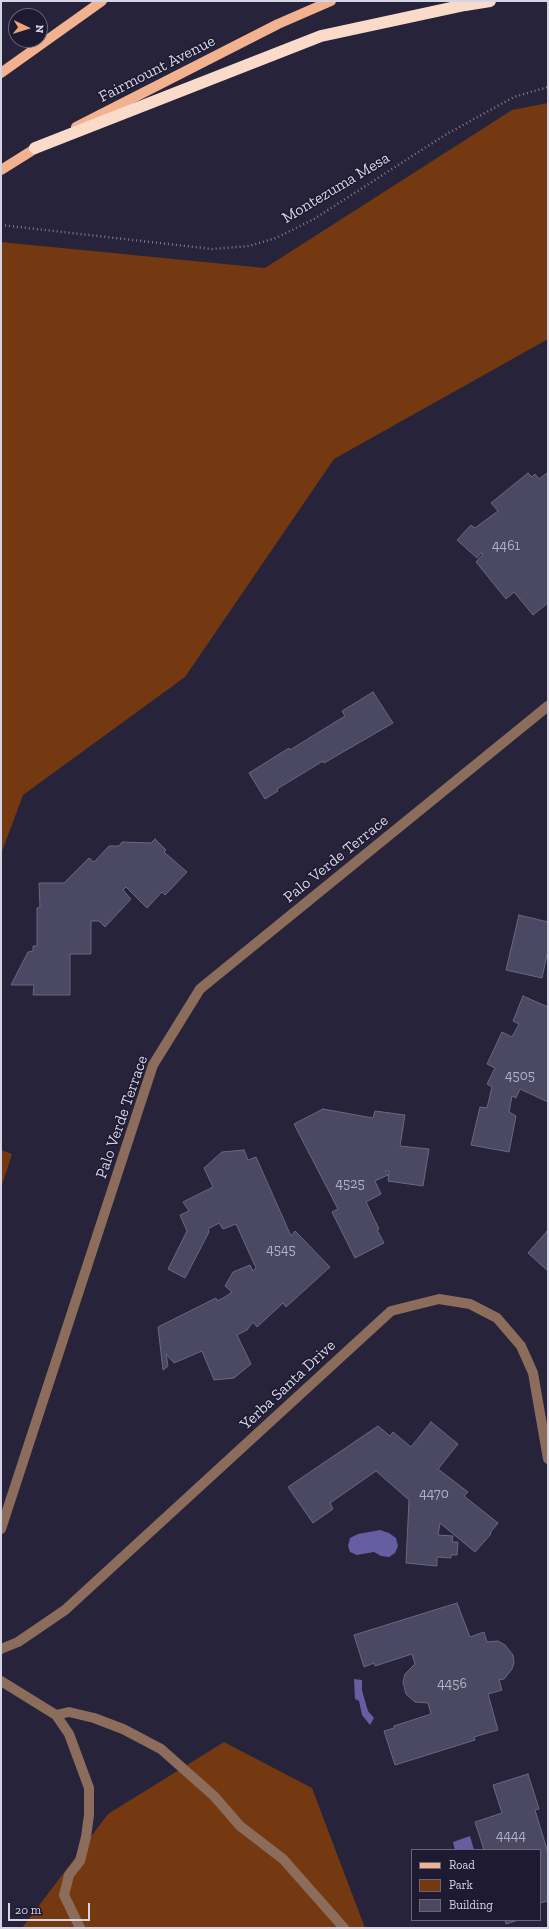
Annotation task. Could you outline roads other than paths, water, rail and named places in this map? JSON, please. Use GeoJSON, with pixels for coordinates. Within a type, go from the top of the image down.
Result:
{"type":"FeatureCollection","features":[{"type":"Feature","properties":{"kind":"highway"},"geometry":{"type":"LineString","coordinates":[[35,148],[321,36],[490,1]]}},
{"type":"Feature","properties":{"kind":"main road"},"geometry":{"type":"LineString","coordinates":[[1,73],[102,1]]}},
{"type":"Feature","properties":{"kind":"main road","name":"Fairmount Avenue"},"geometry":{"type":"LineString","coordinates":[[1,170],[35,148],[278,24],[331,1]]}},
{"type":"Feature","properties":{"kind":"street","name":"Palo Verde Terrace"},"geometry":{"type":"LineString","coordinates":[[1,1529],[153,1065],[200,989],[548,706]]}},
{"type":"Feature","properties":{"kind":"street","name":"Yerba Santa Drive"},"geometry":{"type":"LineString","coordinates":[[1,1649],[18,1642],[65,1610],[391,1311],[439,1299],[470,1304],[497,1318],[521,1346],[533,1373],[548,1459]]}},
{"type":"Feature","properties":{"kind":"street"},"geometry":{"type":"LineString","coordinates":[[1,1681],[56,1715],[69,1734],[89,1788],[89,1815],[86,1837],[80,1861],[69,1875],[64,1895],[80,1928]]}},
{"type":"Feature","properties":{"kind":"street"},"geometry":{"type":"LineString","coordinates":[[56,1715],[69,1712],[94,1718],[123,1728],[161,1749],[214,1796],[240,1826],[283,1859],[344,1928]]}}]}
